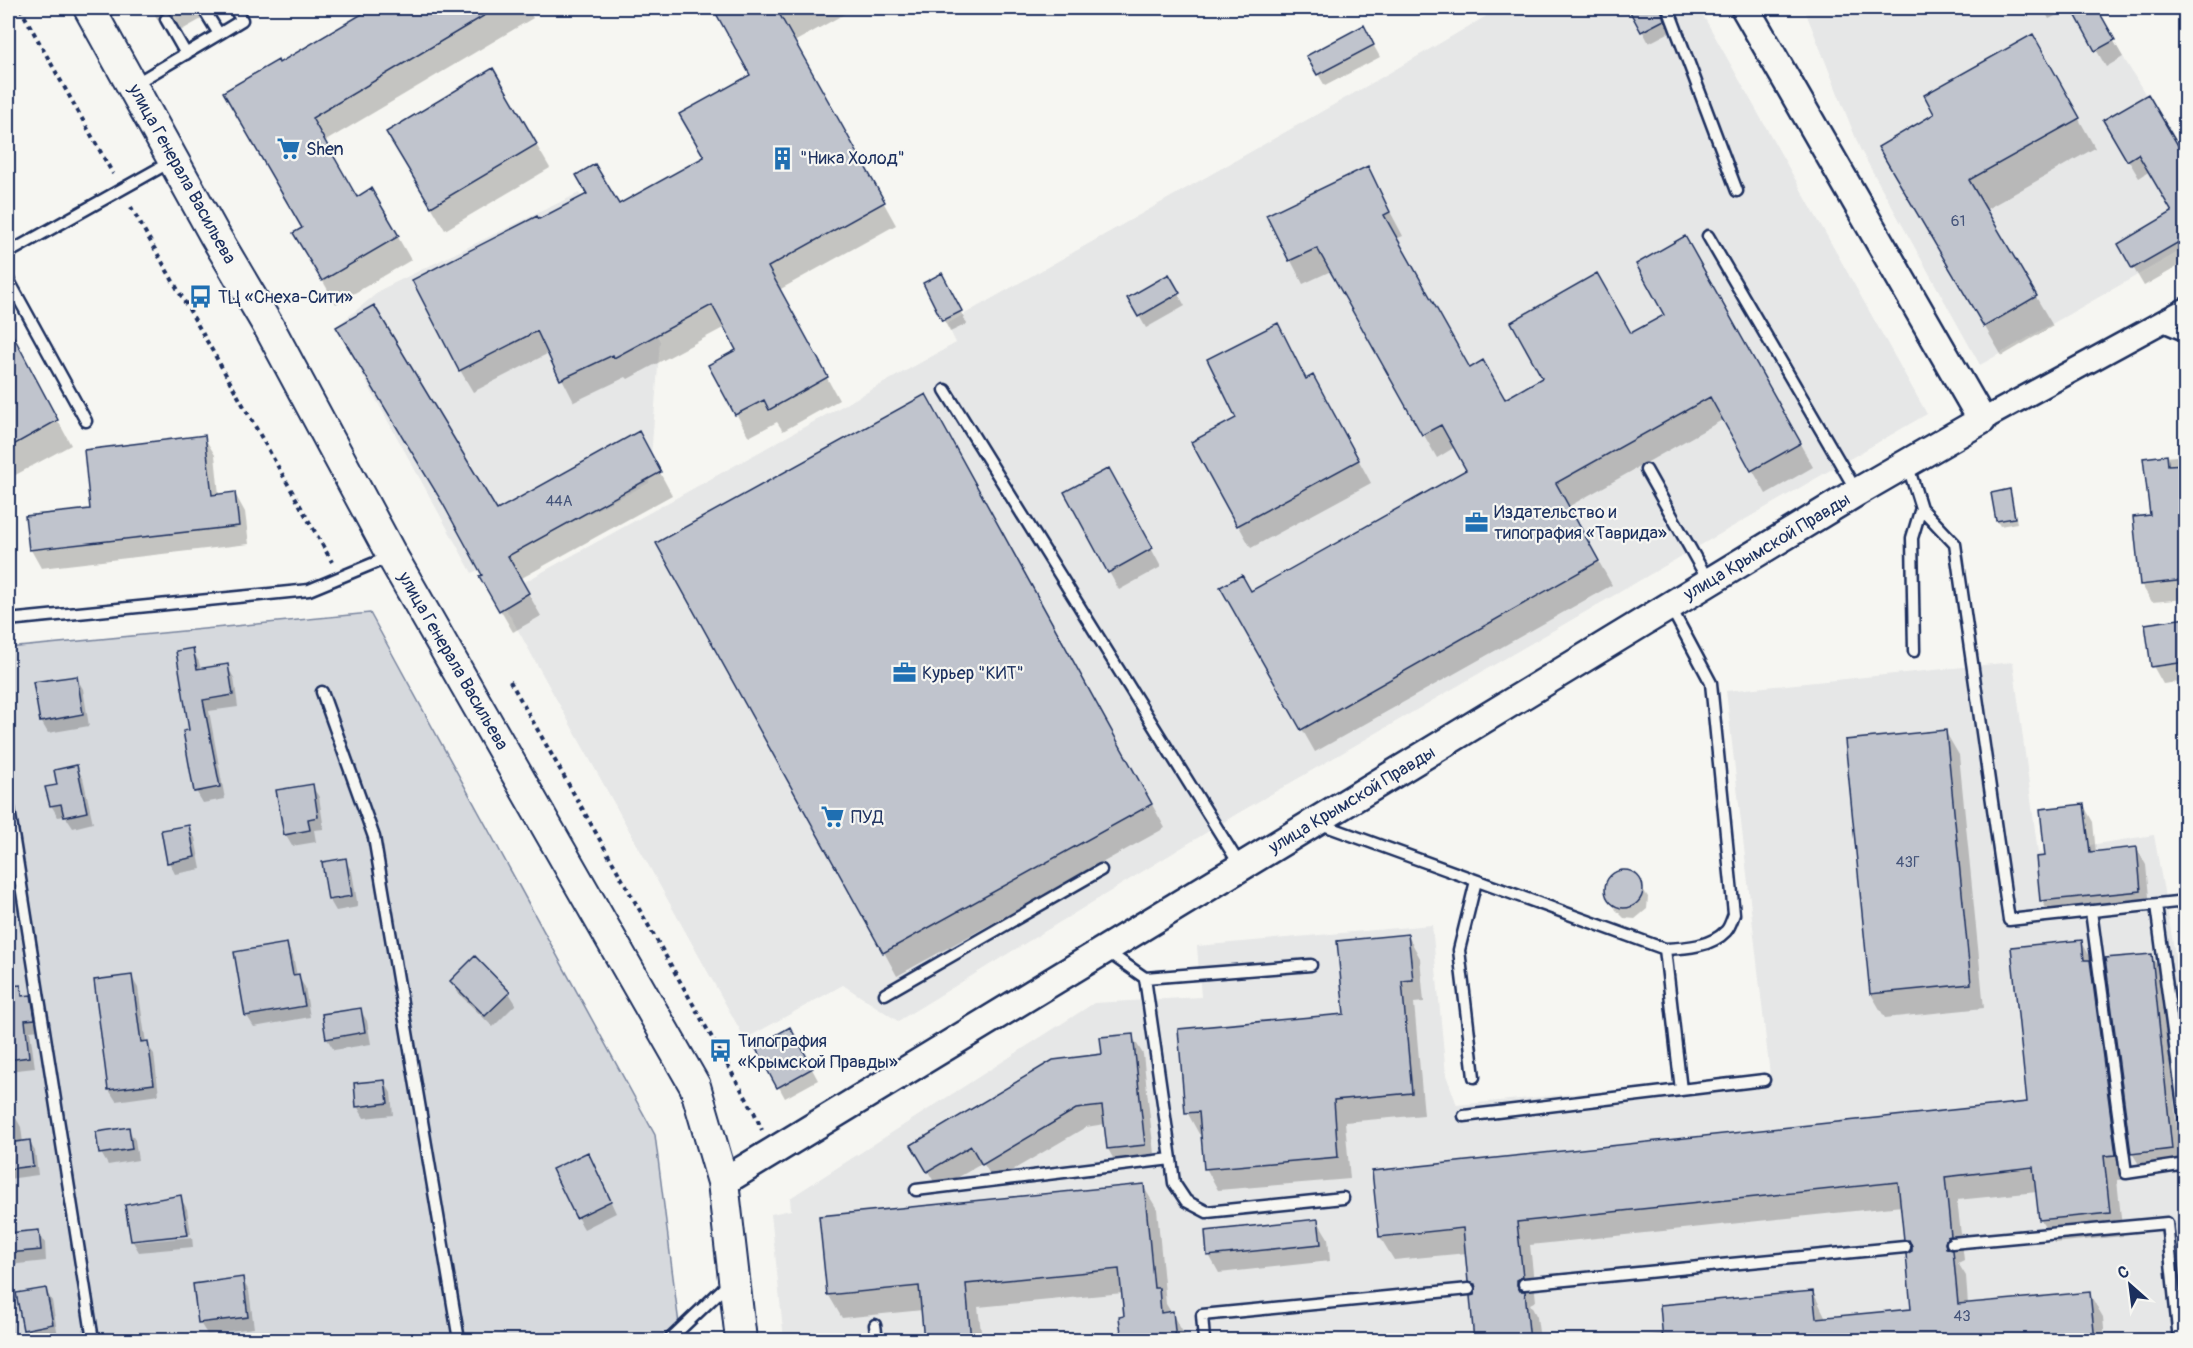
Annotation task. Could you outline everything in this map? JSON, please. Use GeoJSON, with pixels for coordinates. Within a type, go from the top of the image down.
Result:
{"type":"FeatureCollection","features":[{"type":"Feature","properties":{"kind":"main road","name":"улица Генерала Васильева"},"geometry":{"type":"LineString","coordinates":[[89,8],[214,234],[270,329],[392,556],[695,1086],[723,1182],[741,1341]]}},
{"type":"Feature","properties":{"kind":"street"},"geometry":{"type":"LineString","coordinates":[[1745,8],[1982,420]]}},
{"type":"Feature","properties":{"kind":"street","name":"улица Крымской Правды"},"geometry":{"type":"LineString","coordinates":[[723,1182],[1857,492],[1982,420],[2186,309]]}},
{"type":"Feature","properties":{"kind":"lane"},"geometry":{"type":"LineString","coordinates":[[203,8],[219,34]]}},
{"type":"Feature","properties":{"kind":"lane"},"geometry":{"type":"LineString","coordinates":[[133,86],[242,20],[234,8]]}},
{"type":"Feature","properties":{"kind":"lane"},"geometry":{"type":"LineString","coordinates":[[1668,8],[1737,191]]}},
{"type":"Feature","properties":{"kind":"lane"},"geometry":{"type":"LineString","coordinates":[[166,20],[186,54]]}},
{"type":"Feature","properties":{"kind":"lane"},"geometry":{"type":"LineString","coordinates":[[8,253],[174,161]]}},
{"type":"Feature","properties":{"kind":"lane"},"geometry":{"type":"LineString","coordinates":[[1708,236],[1857,492]]}},
{"type":"Feature","properties":{"kind":"lane"},"geometry":{"type":"LineString","coordinates":[[8,279],[86,421]]}},
{"type":"Feature","properties":{"kind":"lane"},"geometry":{"type":"LineString","coordinates":[[2158,324],[2186,336]]}},
{"type":"Feature","properties":{"kind":"lane"},"geometry":{"type":"LineString","coordinates":[[945,390],[1241,867]]}},
{"type":"Feature","properties":{"kind":"lane"},"geometry":{"type":"LineString","coordinates":[[1907,463],[1921,508],[1955,544],[2008,920],[2186,901]]}},
{"type":"Feature","properties":{"kind":"lane"},"geometry":{"type":"LineString","coordinates":[[1646,470],[1709,582]]}},
{"type":"Feature","properties":{"kind":"lane"},"geometry":{"type":"LineString","coordinates":[[1914,651],[1912,538],[1921,508]]}},
{"type":"Feature","properties":{"kind":"lane"},"geometry":{"type":"LineString","coordinates":[[8,620],[309,590],[392,556]]}},
{"type":"Feature","properties":{"kind":"lane"},"geometry":{"type":"LineString","coordinates":[[1315,822],[1665,949],[1688,948],[1715,939],[1727,930],[1734,914],[1711,683],[1670,606]]}},
{"type":"Feature","properties":{"kind":"lane"},"geometry":{"type":"LineString","coordinates":[[322,692],[374,837],[459,1341]]}},
{"type":"Feature","properties":{"kind":"lane"},"geometry":{"type":"LineString","coordinates":[[8,803],[93,1341]]}},
{"type":"Feature","properties":{"kind":"lane"},"geometry":{"type":"LineString","coordinates":[[885,994],[1101,870]]}},
{"type":"Feature","properties":{"kind":"lane"},"geometry":{"type":"LineString","coordinates":[[1474,1077],[1459,950],[1476,880]]}},
{"type":"Feature","properties":{"kind":"lane"},"geometry":{"type":"LineString","coordinates":[[2156,905],[2186,1128]]}},
{"type":"Feature","properties":{"kind":"lane"},"geometry":{"type":"LineString","coordinates":[[2091,911],[2126,1173],[2186,1164]]}},
{"type":"Feature","properties":{"kind":"lane"},"geometry":{"type":"LineString","coordinates":[[1665,949],[1681,1090]]}},
{"type":"Feature","properties":{"kind":"lane"},"geometry":{"type":"LineString","coordinates":[[1105,950],[1145,978],[1311,965]]}},
{"type":"Feature","properties":{"kind":"lane"},"geometry":{"type":"LineString","coordinates":[[1145,978],[1174,1183],[1186,1201],[1207,1212],[1343,1198]]}},
{"type":"Feature","properties":{"kind":"lane"},"geometry":{"type":"LineString","coordinates":[[1464,1116],[1764,1080]]}},
{"type":"Feature","properties":{"kind":"lane"},"geometry":{"type":"LineString","coordinates":[[916,1190],[1171,1159]]}},
{"type":"Feature","properties":{"kind":"lane"},"geometry":{"type":"LineString","coordinates":[[1952,1243],[2167,1223],[2179,1341]]}},
{"type":"Feature","properties":{"kind":"lane"},"geometry":{"type":"LineString","coordinates":[[1524,1284],[1905,1248]]}},
{"type":"Feature","properties":{"kind":"lane"},"geometry":{"type":"LineString","coordinates":[[669,1341],[730,1282]]}},
{"type":"Feature","properties":{"kind":"lane"},"geometry":{"type":"LineString","coordinates":[[1204,1341],[1202,1315],[1469,1289]]}},
{"type":"Feature","properties":{"kind":"lane"},"geometry":{"type":"LineString","coordinates":[[875,1325],[877,1341]]}},
{"type":"Feature","properties":{"kind":"path"},"geometry":{"type":"LineString","coordinates":[[20,8],[113,174]]}},
{"type":"Feature","properties":{"kind":"path"},"geometry":{"type":"LineString","coordinates":[[131,207],[334,566]]}},
{"type":"Feature","properties":{"kind":"path"},"geometry":{"type":"LineString","coordinates":[[510,681],[754,1112],[771,1153]]}},
{"type":"Feature","properties":{"kind":"shaded area"},"geometry":{"type":"Polygon","coordinates":[[[1500,8],[1699,8],[1927,414],[1235,815],[898,1021],[843,985],[745,1039],[499,596],[956,343],[947,324],[1500,8]]]}},
{"type":"Feature","properties":{"kind":"shaded area"},"geometry":{"type":"Polygon","coordinates":[[[1804,8],[2094,8],[2185,161],[2185,248],[1980,365],[1860,149],[1804,8]]]}},
{"type":"Feature","properties":{"kind":"shaded area"},"geometry":{"type":"Polygon","coordinates":[[[579,193],[660,341],[649,483],[472,573],[336,327],[382,289],[579,193]]]}},
{"type":"Feature","properties":{"kind":"shaded area"},"geometry":{"type":"Polygon","coordinates":[[[370,613],[655,1135],[681,1340],[8,1340],[8,648],[370,613]]]}},
{"type":"Feature","properties":{"kind":"shaded area"},"geometry":{"type":"Polygon","coordinates":[[[2013,662],[2038,853],[2154,835],[2185,1011],[2185,1340],[784,1340],[771,1214],[791,1210],[790,1198],[1094,1003],[1201,997],[1197,946],[1432,925],[1446,1075],[1457,1105],[1770,1075],[1726,691],[2013,662]]]}},
{"type":"Feature","properties":{"kind":"building"},"geometry":{"type":"Polygon","coordinates":[[[372,8],[497,8],[312,118],[357,197],[371,188],[399,236],[322,281],[293,233],[302,228],[223,92],[278,60],[279,63],[372,8]]]}},
{"type":"Feature","properties":{"kind":"building"},"geometry":{"type":"Polygon","coordinates":[[[713,8],[776,8],[885,202],[768,267],[828,377],[769,410],[764,400],[735,415],[708,365],[736,350],[712,305],[614,358],[613,355],[560,380],[537,331],[459,371],[412,280],[537,216],[539,219],[587,194],[576,175],[595,164],[619,204],[704,157],[679,114],[750,75],[713,8]]]}},
{"type":"Feature","properties":{"kind":"building"},"geometry":{"type":"Polygon","coordinates":[[[1628,8],[1661,8],[1664,20],[1641,32],[1628,8]]]}},
{"type":"Feature","properties":{"kind":"building"},"geometry":{"type":"Polygon","coordinates":[[[2087,8],[2097,8],[2115,40],[2095,51],[2075,14],[2087,8]]]}},
{"type":"Feature","properties":{"kind":"building"},"geometry":{"type":"Polygon","coordinates":[[[1364,25],[1374,45],[1317,75],[1306,56],[1364,25]]]}},
{"type":"Feature","properties":{"kind":"building"},"geometry":{"type":"Polygon","coordinates":[[[2033,34],[2080,118],[1969,180],[2037,296],[1984,327],[1878,147],[1934,114],[1924,95],[2033,34]]]}},
{"type":"Feature","properties":{"kind":"building"},"geometry":{"type":"Polygon","coordinates":[[[493,68],[537,144],[431,207],[386,132],[493,68]]]}},
{"type":"Feature","properties":{"kind":"building"},"geometry":{"type":"Polygon","coordinates":[[[2148,94],[2186,159],[2186,238],[2132,269],[2118,244],[2172,212],[2138,154],[2127,161],[2103,120],[2148,94]]]}},
{"type":"Feature","properties":{"kind":"building","name":"Издательство и типография «Таврида»"},"geometry":{"type":"Polygon","coordinates":[[[1368,166],[1390,212],[1384,215],[1470,368],[1483,360],[1505,399],[1542,378],[1511,322],[1597,273],[1631,333],[1664,315],[1636,264],[1685,236],[1801,443],[1751,471],[1710,397],[1556,483],[1599,561],[1301,730],[1220,587],[1242,575],[1251,591],[1466,470],[1441,425],[1422,435],[1317,248],[1289,261],[1266,215],[1368,166]]]}},
{"type":"Feature","properties":{"kind":"building"},"geometry":{"type":"Polygon","coordinates":[[[942,273],[962,311],[942,321],[923,283],[942,273]]]}},
{"type":"Feature","properties":{"kind":"building"},"geometry":{"type":"Polygon","coordinates":[[[1169,274],[1180,293],[1138,317],[1127,298],[1169,274]]]}},
{"type":"Feature","properties":{"kind":"building"},"geometry":{"type":"Polygon","coordinates":[[[374,305],[497,510],[639,431],[661,472],[508,556],[529,593],[499,611],[442,502],[336,327],[374,305]]]}},
{"type":"Feature","properties":{"kind":"building"},"geometry":{"type":"Polygon","coordinates":[[[1278,323],[1306,379],[1313,375],[1359,460],[1237,526],[1191,442],[1236,418],[1207,359],[1278,323]]]}},
{"type":"Feature","properties":{"kind":"building"},"geometry":{"type":"Polygon","coordinates":[[[8,326],[58,420],[8,448],[8,326]]]}},
{"type":"Feature","properties":{"kind":"building","name":"Курьер \"КИТ\""},"geometry":{"type":"Polygon","coordinates":[[[926,394],[1152,804],[883,953],[656,543],[926,394]]]}},
{"type":"Feature","properties":{"kind":"building"},"geometry":{"type":"Polygon","coordinates":[[[205,435],[212,495],[235,492],[239,526],[29,550],[25,516],[90,509],[84,450],[205,435]]]}},
{"type":"Feature","properties":{"kind":"building"},"geometry":{"type":"Polygon","coordinates":[[[2167,455],[2168,465],[2186,464],[2186,580],[2140,585],[2133,517],[2150,515],[2143,458],[2167,455]]]}},
{"type":"Feature","properties":{"kind":"building"},"geometry":{"type":"Polygon","coordinates":[[[1109,468],[1153,548],[1108,573],[1064,492],[1109,468]]]}},
{"type":"Feature","properties":{"kind":"building"},"geometry":{"type":"Polygon","coordinates":[[[2010,489],[2015,518],[1996,521],[1991,493],[2010,489]]]}},
{"type":"Feature","properties":{"kind":"building"},"geometry":{"type":"Polygon","coordinates":[[[2186,618],[2186,662],[2151,667],[2145,624],[2186,618]]]}},
{"type":"Feature","properties":{"kind":"building"},"geometry":{"type":"Polygon","coordinates":[[[193,648],[197,669],[228,664],[233,695],[203,700],[220,787],[194,792],[183,731],[189,730],[176,651],[193,648]]]}},
{"type":"Feature","properties":{"kind":"building"},"geometry":{"type":"Polygon","coordinates":[[[77,676],[83,714],[40,722],[33,682],[77,676]]]}},
{"type":"Feature","properties":{"kind":"building"},"geometry":{"type":"Polygon","coordinates":[[[1946,730],[1971,984],[1870,994],[1845,740],[1946,730]]]}},
{"type":"Feature","properties":{"kind":"building"},"geometry":{"type":"Polygon","coordinates":[[[77,765],[87,812],[64,817],[61,804],[50,806],[45,787],[57,785],[54,770],[77,765]]]}},
{"type":"Feature","properties":{"kind":"building"},"geometry":{"type":"Polygon","coordinates":[[[313,784],[318,817],[308,819],[310,830],[284,835],[276,790],[313,784]]]}},
{"type":"Feature","properties":{"kind":"building"},"geometry":{"type":"Polygon","coordinates":[[[2084,804],[2090,852],[2137,847],[2141,891],[2040,901],[2036,857],[2045,856],[2040,809],[2084,804]]]}},
{"type":"Feature","properties":{"kind":"building"},"geometry":{"type":"Polygon","coordinates":[[[189,825],[195,857],[167,863],[161,830],[189,825]]]}},
{"type":"Feature","properties":{"kind":"building"},"geometry":{"type":"Polygon","coordinates":[[[346,858],[352,896],[328,900],[322,862],[346,858]]]}},
{"type":"Feature","properties":{"kind":"building"},"geometry":{"type":"Polygon","coordinates":[[[1624,870],[1637,876],[1643,889],[1637,902],[1624,908],[1611,902],[1605,889],[1611,876],[1624,870]]]}},
{"type":"Feature","properties":{"kind":"building"},"geometry":{"type":"Polygon","coordinates":[[[1408,934],[1413,980],[1402,981],[1412,1093],[1334,1100],[1338,1157],[1204,1169],[1199,1112],[1185,1113],[1178,1029],[1344,1014],[1337,941],[1408,934]]]}},
{"type":"Feature","properties":{"kind":"building"},"geometry":{"type":"Polygon","coordinates":[[[2082,940],[2084,960],[2090,960],[2116,1155],[2104,1156],[2110,1213],[2039,1220],[2033,1167],[1945,1177],[1951,1236],[1947,1237],[1945,1243],[1946,1248],[1953,1250],[1958,1304],[2090,1292],[2095,1341],[1663,1341],[1660,1305],[1813,1291],[1816,1318],[1911,1309],[1906,1254],[1912,1251],[1912,1246],[1909,1240],[1904,1240],[1898,1182],[1517,1222],[1523,1277],[1517,1280],[1517,1285],[1520,1291],[1525,1291],[1530,1341],[1474,1341],[1470,1296],[1474,1295],[1476,1289],[1475,1284],[1468,1282],[1463,1228],[1379,1237],[1372,1171],[2027,1102],[2011,947],[2082,940]]]}},
{"type":"Feature","properties":{"kind":"building"},"geometry":{"type":"Polygon","coordinates":[[[287,943],[293,975],[299,974],[305,1006],[245,1016],[234,952],[287,943]]]}},
{"type":"Feature","properties":{"kind":"building"},"geometry":{"type":"Polygon","coordinates":[[[2152,954],[2172,1149],[2131,1154],[2105,958],[2152,954]]]}},
{"type":"Feature","properties":{"kind":"building"},"geometry":{"type":"Polygon","coordinates":[[[475,956],[510,992],[485,1016],[450,981],[475,956]]]}},
{"type":"Feature","properties":{"kind":"building"},"geometry":{"type":"Polygon","coordinates":[[[132,975],[141,1042],[148,1041],[154,1084],[108,1090],[94,980],[132,975]]]}},
{"type":"Feature","properties":{"kind":"building"},"geometry":{"type":"Polygon","coordinates":[[[21,985],[22,996],[31,995],[35,1019],[25,1020],[29,1057],[8,1060],[8,986],[21,985]]]}},
{"type":"Feature","properties":{"kind":"building"},"geometry":{"type":"Polygon","coordinates":[[[361,1008],[365,1032],[326,1039],[322,1014],[361,1008]]]}},
{"type":"Feature","properties":{"kind":"building"},"geometry":{"type":"Polygon","coordinates":[[[790,1027],[813,1068],[777,1088],[755,1047],[790,1027]]]}},
{"type":"Feature","properties":{"kind":"building"},"geometry":{"type":"Polygon","coordinates":[[[1133,1034],[1145,1145],[1107,1149],[1102,1106],[1076,1109],[982,1165],[971,1146],[927,1172],[911,1145],[1053,1060],[1102,1054],[1100,1037],[1133,1034]]]}},
{"type":"Feature","properties":{"kind":"building"},"geometry":{"type":"Polygon","coordinates":[[[385,1080],[388,1103],[356,1107],[354,1083],[385,1080]]]}},
{"type":"Feature","properties":{"kind":"building"},"geometry":{"type":"Polygon","coordinates":[[[129,1127],[132,1149],[99,1154],[96,1132],[129,1127]]]}},
{"type":"Feature","properties":{"kind":"building"},"geometry":{"type":"Polygon","coordinates":[[[30,1140],[33,1166],[8,1169],[8,1143],[30,1140]]]}},
{"type":"Feature","properties":{"kind":"building"},"geometry":{"type":"Polygon","coordinates":[[[588,1152],[611,1201],[576,1218],[552,1169],[588,1152]]]}},
{"type":"Feature","properties":{"kind":"building"},"geometry":{"type":"Polygon","coordinates":[[[1144,1184],[1154,1288],[1159,1288],[1161,1313],[1173,1311],[1176,1341],[1122,1341],[1119,1317],[1124,1316],[1119,1269],[966,1284],[971,1341],[924,1341],[919,1286],[827,1295],[819,1216],[1144,1184]]]}},
{"type":"Feature","properties":{"kind":"building"},"geometry":{"type":"Polygon","coordinates":[[[181,1195],[188,1235],[131,1241],[125,1205],[181,1195]]]}},
{"type":"Feature","properties":{"kind":"building"},"geometry":{"type":"Polygon","coordinates":[[[1318,1219],[1321,1244],[1207,1256],[1205,1231],[1318,1219]]]}},
{"type":"Feature","properties":{"kind":"building"},"geometry":{"type":"Polygon","coordinates":[[[39,1230],[41,1250],[8,1253],[8,1233],[39,1230]]]}},
{"type":"Feature","properties":{"kind":"building"},"geometry":{"type":"Polygon","coordinates":[[[243,1277],[248,1317],[198,1323],[193,1284],[243,1277]]]}},
{"type":"Feature","properties":{"kind":"building"},"geometry":{"type":"Polygon","coordinates":[[[46,1288],[53,1324],[23,1330],[16,1293],[46,1288]]]}},
{"type":"Feature","properties":{"kind":"place","name":"Shen"},"geometry":{"type":"Point","coordinates":[288,149]}},
{"type":"Feature","properties":{"kind":"place","name":"\"Ника Холод\""},"geometry":{"type":"Point","coordinates":[782,158]}},
{"type":"Feature","properties":{"kind":"place","name":"ТЦ «Снеха-Сити»"},"geometry":{"type":"Point","coordinates":[200,297]}},
{"type":"Feature","properties":{"kind":"place","name":"Издательство и типография «Таврида»"},"geometry":{"type":"Point","coordinates":[1476,522]}},
{"type":"Feature","properties":{"kind":"place","name":"Курьер \"КИТ\""},"geometry":{"type":"Point","coordinates":[904,673]}},
{"type":"Feature","properties":{"kind":"place","name":"ПУД"},"geometry":{"type":"Point","coordinates":[833,817]}},
{"type":"Feature","properties":{"kind":"place","name":"Типография «Крымской Правды»"},"geometry":{"type":"Point","coordinates":[720,1051]}}]}
